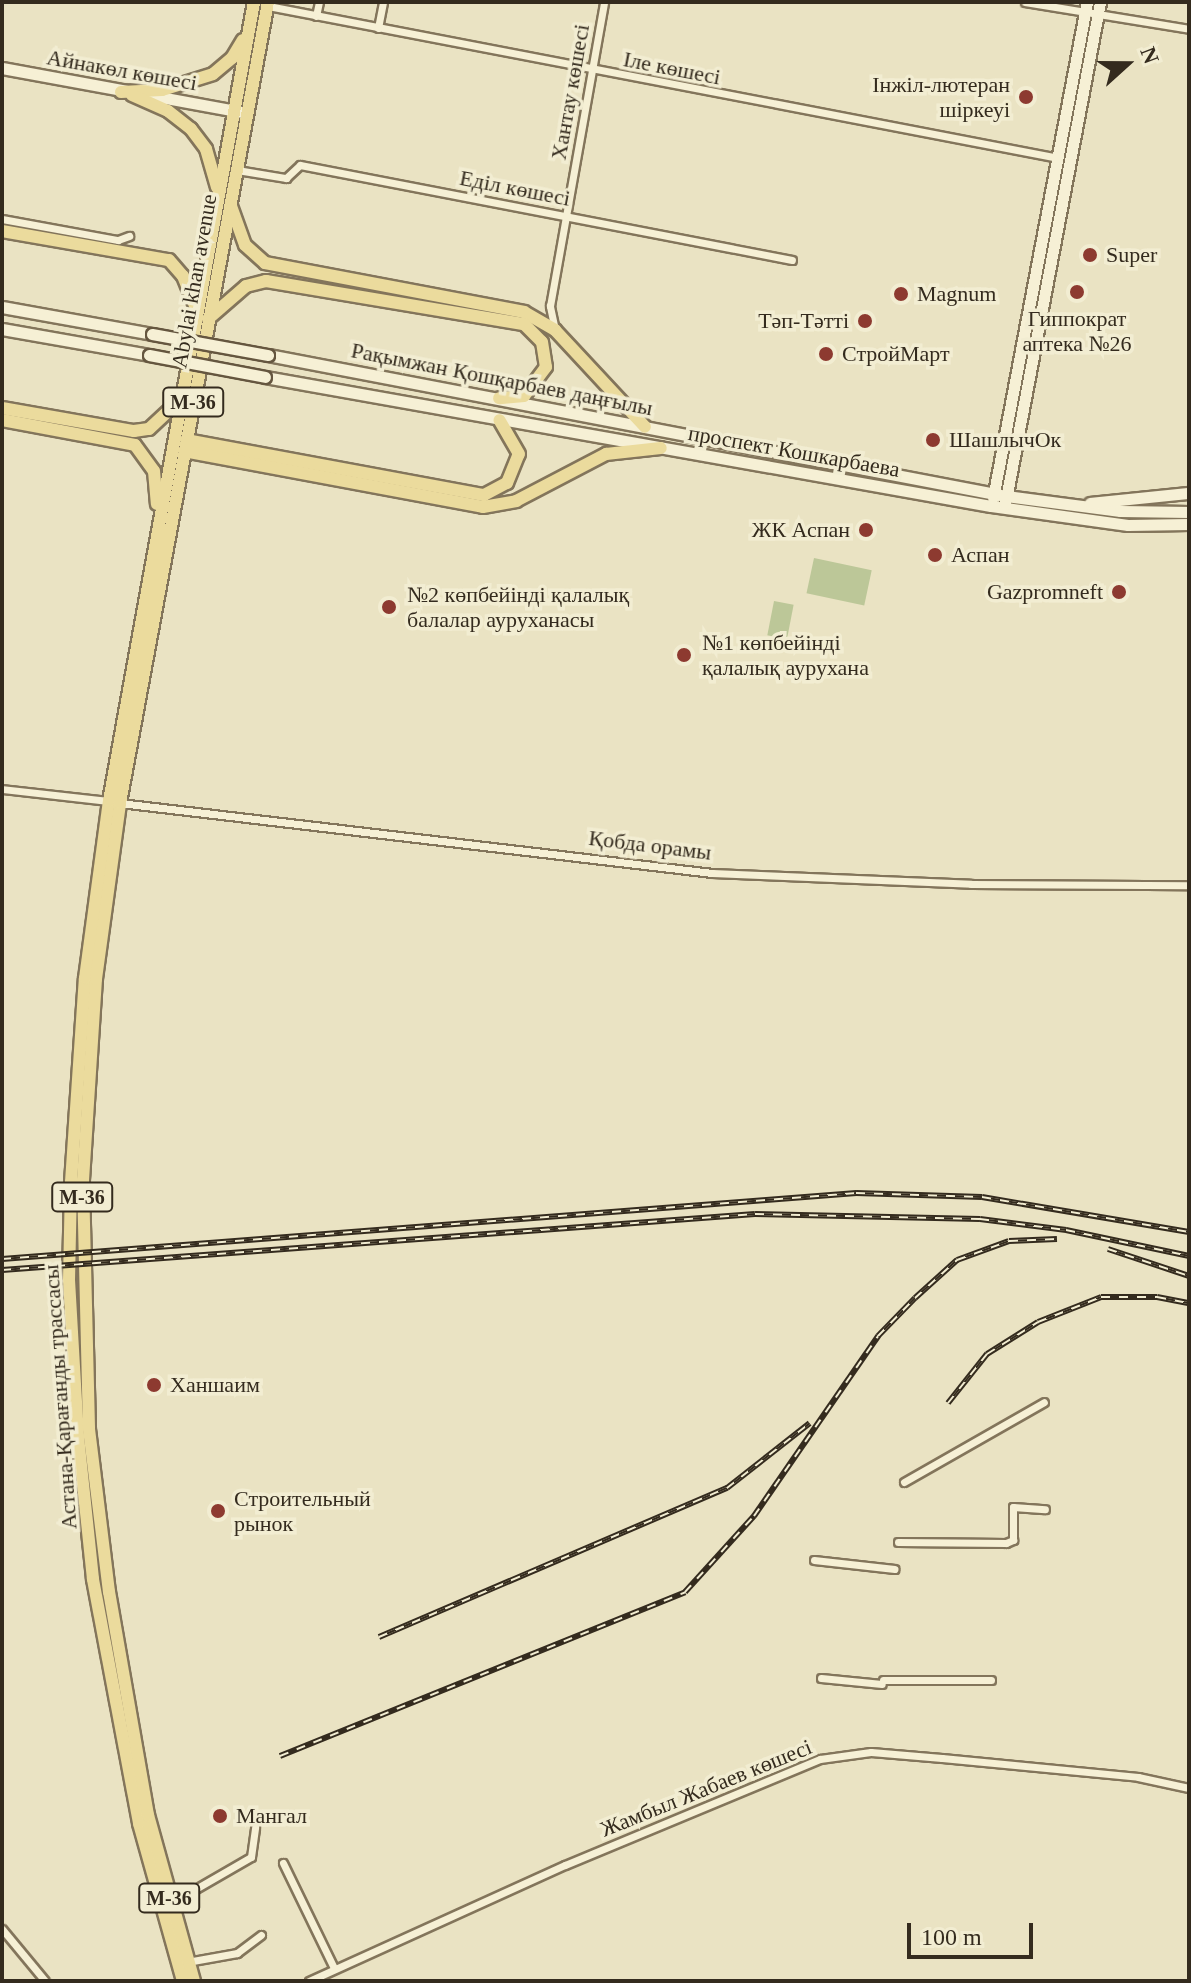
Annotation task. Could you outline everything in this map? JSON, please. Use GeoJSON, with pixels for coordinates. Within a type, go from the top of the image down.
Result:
{"type":"FeatureCollection","features":[{"type":"Feature","properties":{"kind":"main road","name":"Abylai khan avenue"},"geometry":{"type":"LineString","coordinates":[[224,197],[235,170],[254,2]]}},
{"type":"Feature","properties":{"kind":"main road","name":"Abylai khan avenue"},"geometry":{"type":"LineString","coordinates":[[114,802],[185,446],[203,316],[240,112],[268,4]]}},
{"type":"Feature","properties":{"kind":"main road"},"geometry":{"type":"LineString","coordinates":[[999,501],[1093,7]]}},
{"type":"Feature","properties":{"kind":"main road"},"geometry":{"type":"LineString","coordinates":[[121,92],[162,90],[213,74],[232,58],[249,26]]}},
{"type":"Feature","properties":{"kind":"main road","name":"Айнакөл көшесі"},"geometry":{"type":"LineString","coordinates":[[2,68],[240,112]]}},
{"type":"Feature","properties":{"kind":"main road"},"geometry":{"type":"LineString","coordinates":[[121,92],[157,105],[191,129],[206,149],[245,245],[265,263],[524,312],[555,330],[645,427]]}},
{"type":"Feature","properties":{"kind":"main road"},"geometry":{"type":"LineString","coordinates":[[2,231],[169,260],[183,276],[203,316],[246,286],[266,281],[524,324],[542,342],[546,367],[524,396],[499,398]]}},
{"type":"Feature","properties":{"kind":"main road","name":"Рақымжан Қошқарбаев даңғылы"},"geometry":{"type":"LineString","coordinates":[[2,307],[499,398],[1128,525],[1189,524]]}},
{"type":"Feature","properties":{"kind":"main road","name":"Abylai khan avenue"},"geometry":{"type":"LineString","coordinates":[[114,802],[159,517],[185,384],[203,316]]}},
{"type":"Feature","properties":{"kind":"main road","name":"Рақымжан Қошқарбаев даңғылы"},"geometry":{"type":"LineString","coordinates":[[2,329],[542,428]]}},
{"type":"Feature","properties":{"kind":"main road"},"geometry":{"type":"LineString","coordinates":[[2,408],[149,429],[170,414],[185,384]]}},
{"type":"Feature","properties":{"kind":"main road"},"geometry":{"type":"LineString","coordinates":[[2,420],[135,445],[154,471],[159,517]]}},
{"type":"Feature","properties":{"kind":"main road"},"geometry":{"type":"LineString","coordinates":[[185,446],[484,495],[507,483],[519,454],[499,420]]}},
{"type":"Feature","properties":{"kind":"main road","name":"проспект Кошкарбаева"},"geometry":{"type":"LineString","coordinates":[[542,428],[999,501]]}},
{"type":"Feature","properties":{"kind":"main road"},"geometry":{"type":"LineString","coordinates":[[185,446],[483,507],[516,501],[606,454],[661,448]]}},
{"type":"Feature","properties":{"kind":"main road"},"geometry":{"type":"LineString","coordinates":[[1079,506],[1189,493]]}},
{"type":"Feature","properties":{"kind":"main road","name":"Рақымжан Қошқарбаев даңғылы"},"geometry":{"type":"LineString","coordinates":[[999,501],[1189,512]]}},
{"type":"Feature","properties":{"kind":"main road","name":"Астана-Қарағанды трассасы"},"geometry":{"type":"LineString","coordinates":[[114,802],[86,1091],[82,1278],[89,1428],[109,1592],[145,1803],[168,1895],[183,1981]]}},
{"type":"Feature","properties":{"kind":"main road","name":"Астана-Қарағанды трассасы"},"geometry":{"type":"LineString","coordinates":[[114,802],[85,978],[71,1182],[69,1280],[77,1421],[93,1579],[128,1772],[182,1962],[194,1981]]}},
{"type":"Feature","properties":{"kind":"main road"},"geometry":{"type":"LineString","coordinates":[[175,1981],[182,1962]]}},
{"type":"Feature","properties":{"kind":"street"},"geometry":{"type":"LineString","coordinates":[[316,16],[319,2]]}},
{"type":"Feature","properties":{"kind":"street"},"geometry":{"type":"LineString","coordinates":[[378,28],[383,2]]}},
{"type":"Feature","properties":{"kind":"street","name":"Хантау көшесі"},"geometry":{"type":"LineString","coordinates":[[555,330],[550,306],[604,2]]}},
{"type":"Feature","properties":{"kind":"street"},"geometry":{"type":"LineString","coordinates":[[1025,2],[1093,7],[1189,29]]}},
{"type":"Feature","properties":{"kind":"street","name":"Іле көшесі"},"geometry":{"type":"LineString","coordinates":[[268,4],[592,71],[1064,159]]}},
{"type":"Feature","properties":{"kind":"street","name":"Еділ көшесі"},"geometry":{"type":"LineString","coordinates":[[235,170],[286,178],[300,165],[792,260]]}},
{"type":"Feature","properties":{"kind":"street"},"geometry":{"type":"LineString","coordinates":[[2,219],[118,240],[129,236]]}},
{"type":"Feature","properties":{"kind":"street","name":"Қобда орамы"},"geometry":{"type":"LineString","coordinates":[[2,789],[712,873],[971,884],[1189,885]]}},
{"type":"Feature","properties":{"kind":"street"},"geometry":{"type":"LineString","coordinates":[[904,1482],[1044,1402]]}},
{"type":"Feature","properties":{"kind":"street"},"geometry":{"type":"LineString","coordinates":[[898,1542],[1006,1543],[1013,1540],[1013,1507],[1045,1509]]}},
{"type":"Feature","properties":{"kind":"street"},"geometry":{"type":"LineString","coordinates":[[814,1560],[894,1569]]}},
{"type":"Feature","properties":{"kind":"street"},"geometry":{"type":"LineString","coordinates":[[821,1678],[882,1682],[991,1680]]}},
{"type":"Feature","properties":{"kind":"street","name":"Жамбыл Жабаев көшесі"},"geometry":{"type":"LineString","coordinates":[[315,1980],[334,1968],[820,1759],[871,1752],[1138,1777],[1189,1788]]}},
{"type":"Feature","properties":{"kind":"street"},"geometry":{"type":"LineString","coordinates":[[168,1895],[192,1891],[251,1857],[255,1827]]}},
{"type":"Feature","properties":{"kind":"street"},"geometry":{"type":"LineString","coordinates":[[283,1863],[334,1968]]}},
{"type":"Feature","properties":{"kind":"street"},"geometry":{"type":"LineString","coordinates":[[2,1929],[45,1981]]}},
{"type":"Feature","properties":{"kind":"street"},"geometry":{"type":"LineString","coordinates":[[182,1962],[237,1953],[261,1935]]}},
{"type":"Feature","properties":{"kind":"green space"},"geometry":{"type":"Polygon","coordinates":[[[814,558],[872,570],[864,605],[807,593],[814,558]]]}},
{"type":"Feature","properties":{"kind":"green space"},"geometry":{"type":"Polygon","coordinates":[[[774,601],[794,605],[787,639],[767,635],[774,601]]]}},
{"type":"Feature","properties":{"kind":"railway"},"geometry":{"type":"LineString","coordinates":[[2,1259],[856,1193],[982,1197],[1189,1232]]}},
{"type":"Feature","properties":{"kind":"railway"},"geometry":{"type":"LineString","coordinates":[[2,1270],[755,1214],[980,1219],[1066,1230],[1189,1256]]}},
{"type":"Feature","properties":{"kind":"railway"},"geometry":{"type":"LineString","coordinates":[[280,1756],[685,1592],[754,1516],[878,1336],[915,1298],[957,1260],[1009,1241],[1057,1239]]}},
{"type":"Feature","properties":{"kind":"railway"},"geometry":{"type":"LineString","coordinates":[[1108,1249],[1189,1276]]}},
{"type":"Feature","properties":{"kind":"railway"},"geometry":{"type":"LineString","coordinates":[[948,1403],[987,1354],[1038,1322],[1101,1297],[1157,1297],[1189,1303]]}},
{"type":"Feature","properties":{"kind":"railway"},"geometry":{"type":"LineString","coordinates":[[379,1637],[727,1488],[810,1423]]}},
{"type":"Feature","properties":{"kind":"place","name":"Інжіл-лютеран шіркеуі"},"geometry":{"type":"Point","coordinates":[1026,97]}},
{"type":"Feature","properties":{"kind":"place","name":"Super"},"geometry":{"type":"Point","coordinates":[1090,255]}},
{"type":"Feature","properties":{"kind":"place","name":"Гиппократ аптека №26"},"geometry":{"type":"Point","coordinates":[1077,292]}},
{"type":"Feature","properties":{"kind":"place","name":"Magnum"},"geometry":{"type":"Point","coordinates":[901,294]}},
{"type":"Feature","properties":{"kind":"place","name":"Тәп-Тәтті"},"geometry":{"type":"Point","coordinates":[865,321]}},
{"type":"Feature","properties":{"kind":"place","name":"СтройМарт"},"geometry":{"type":"Point","coordinates":[826,354]}},
{"type":"Feature","properties":{"kind":"place","name":"ШашлычОк"},"geometry":{"type":"Point","coordinates":[933,440]}},
{"type":"Feature","properties":{"kind":"place","name":"ЖК Аспан"},"geometry":{"type":"Point","coordinates":[866,530]}},
{"type":"Feature","properties":{"kind":"place","name":"Аспан"},"geometry":{"type":"Point","coordinates":[935,555]}},
{"type":"Feature","properties":{"kind":"place","name":"Gazpromneft"},"geometry":{"type":"Point","coordinates":[1119,592]}},
{"type":"Feature","properties":{"kind":"place","name":"№2 көпбейінді қалалық балалар ауруханасы"},"geometry":{"type":"Point","coordinates":[389,607]}},
{"type":"Feature","properties":{"kind":"place","name":"№1 көпбейінді қалалық аурухана"},"geometry":{"type":"Point","coordinates":[684,655]}},
{"type":"Feature","properties":{"kind":"place","name":"Ханшаим"},"geometry":{"type":"Point","coordinates":[154,1385]}},
{"type":"Feature","properties":{"kind":"place","name":"Строительный рынок"},"geometry":{"type":"Point","coordinates":[218,1511]}},
{"type":"Feature","properties":{"kind":"place","name":"Мангал"},"geometry":{"type":"Point","coordinates":[220,1816]}}]}
